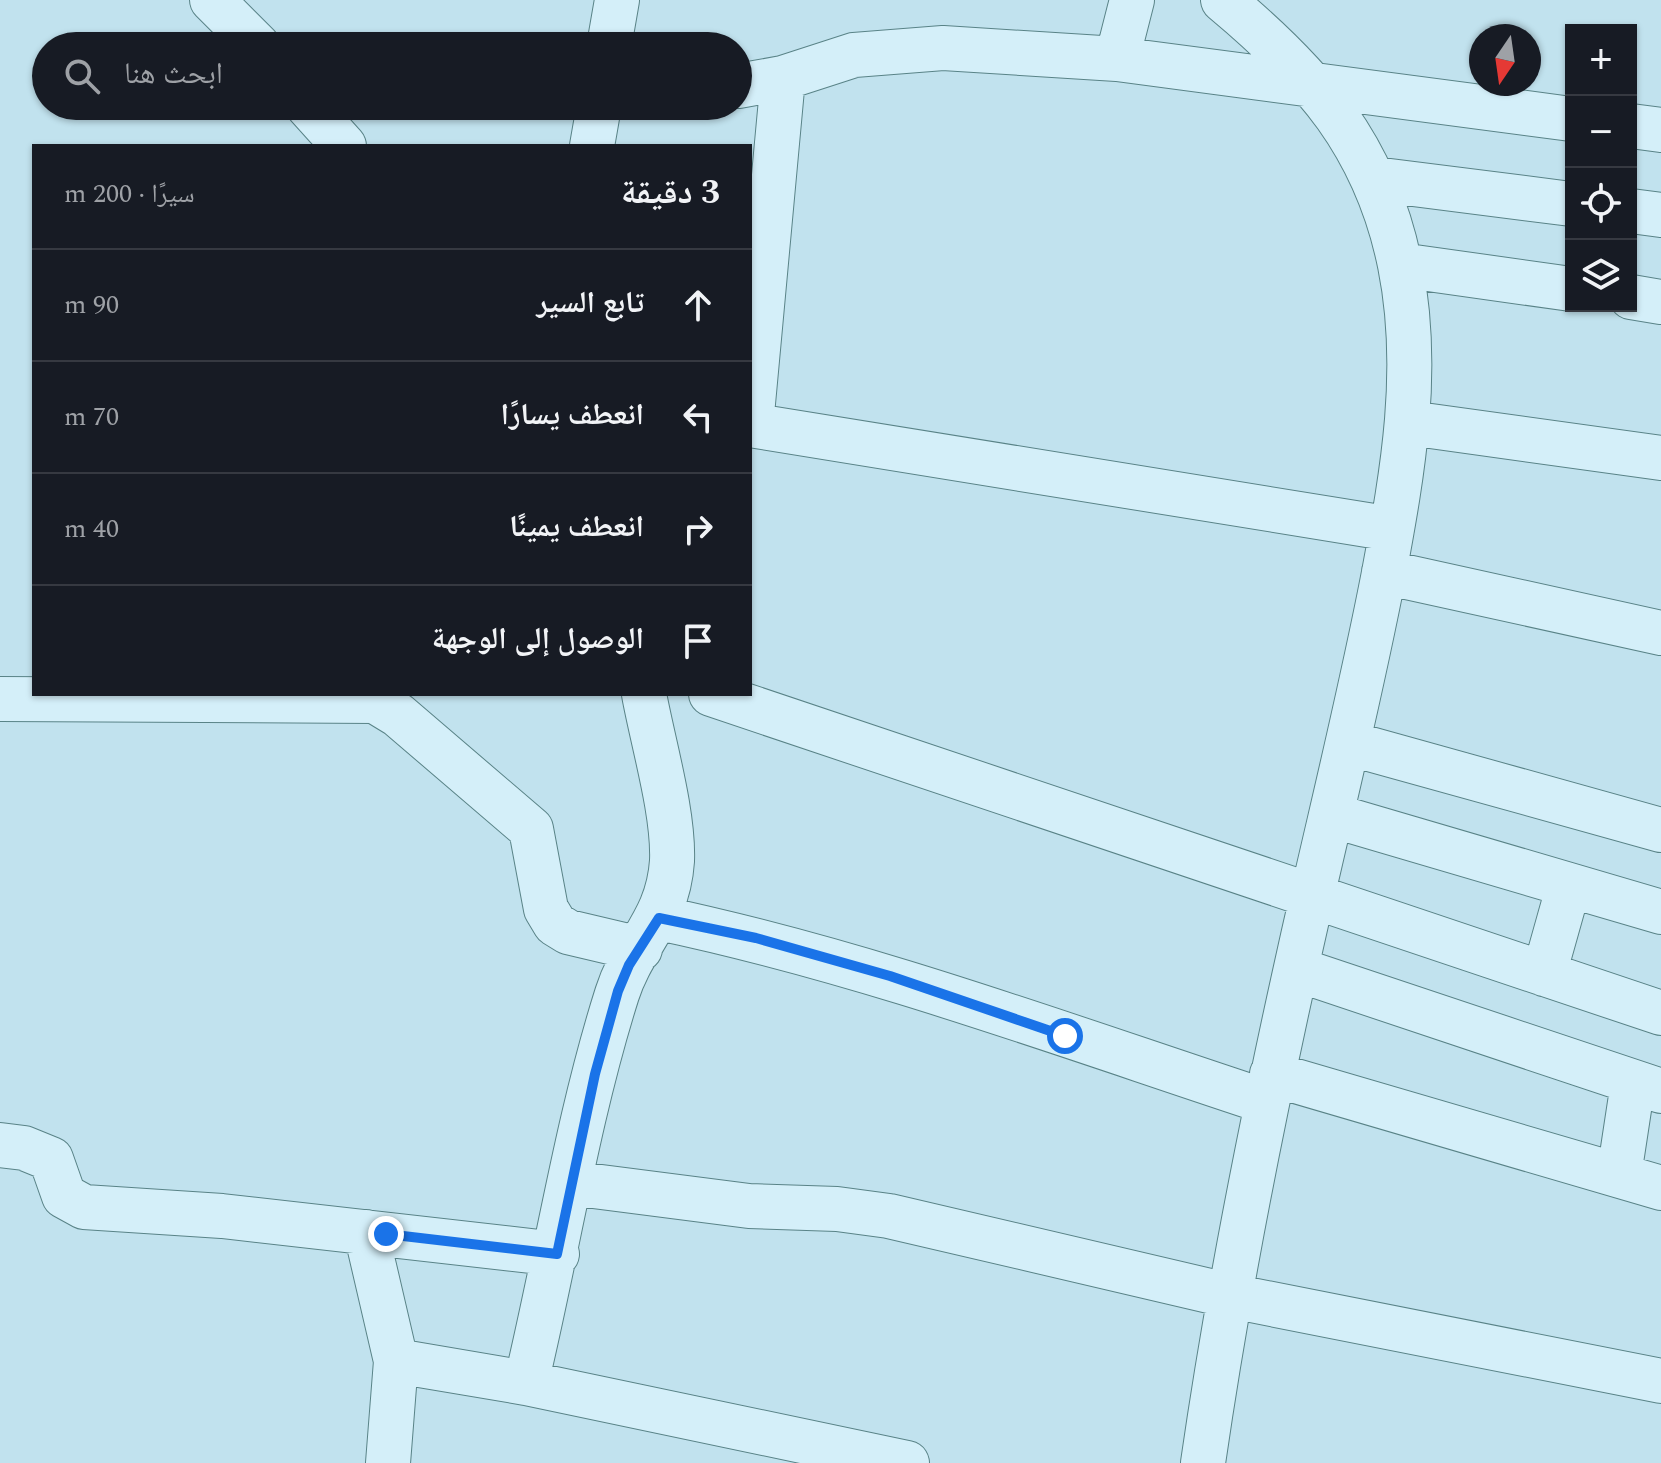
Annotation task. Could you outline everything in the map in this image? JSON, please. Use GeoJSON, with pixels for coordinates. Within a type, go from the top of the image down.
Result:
{"type":"FeatureCollection","features":[{"type":"Feature","properties":{"kind":"street"},"geometry":{"type":"LineString","coordinates":[[212,0],[244,32]]}},
{"type":"Feature","properties":{"kind":"street"},"geometry":{"type":"LineString","coordinates":[[611,32],[617,0]]}},
{"type":"Feature","properties":{"kind":"street"},"geometry":{"type":"LineString","coordinates":[[1117,59],[1132,0]]}},
{"type":"Feature","properties":{"kind":"street"},"geometry":{"type":"LineString","coordinates":[[1203,1463],[1270,1088],[1384,572],[1409,423],[1410,375],[1400,265],[1374,179],[1318,88],[1286,53],[1223,0]]}},
{"type":"Feature","properties":{"kind":"street"},"geometry":{"type":"LineString","coordinates":[[752,84],[783,78],[854,55],[943,48],[1117,59],[1565,118]]}},
{"type":"Feature","properties":{"kind":"street"},"geometry":{"type":"LineString","coordinates":[[752,404],[783,78]]}},
{"type":"Feature","properties":{"kind":"street"},"geometry":{"type":"LineString","coordinates":[[321,120],[342,144]]}},
{"type":"Feature","properties":{"kind":"street"},"geometry":{"type":"LineString","coordinates":[[592,144],[597,120]]}},
{"type":"Feature","properties":{"kind":"street"},"geometry":{"type":"LineString","coordinates":[[1637,127],[1661,130]]}},
{"type":"Feature","properties":{"kind":"street"},"geometry":{"type":"LineString","coordinates":[[1374,179],[1565,203]]}},
{"type":"Feature","properties":{"kind":"street"},"geometry":{"type":"LineString","coordinates":[[1637,212],[1661,215]]}},
{"type":"Feature","properties":{"kind":"street"},"geometry":{"type":"LineString","coordinates":[[1400,265],[1565,288]]}},
{"type":"Feature","properties":{"kind":"street"},"geometry":{"type":"LineString","coordinates":[[1637,298],[1661,302]]}},
{"type":"Feature","properties":{"kind":"street"},"geometry":{"type":"LineString","coordinates":[[1409,423],[1661,458]]}},
{"type":"Feature","properties":{"kind":"street"},"geometry":{"type":"LineString","coordinates":[[752,425],[1392,529]]}},
{"type":"Feature","properties":{"kind":"street"},"geometry":{"type":"LineString","coordinates":[[1384,572],[1661,633]]}},
{"type":"Feature","properties":{"kind":"street"},"geometry":{"type":"LineString","coordinates":[[526,1383],[557,1254],[570,1183],[618,991],[650,934],[672,860],[644,696]]}},
{"type":"Feature","properties":{"kind":"street"},"geometry":{"type":"LineString","coordinates":[[717,696],[1312,899],[1661,1013]]}},
{"type":"Feature","properties":{"kind":"street"},"geometry":{"type":"LineString","coordinates":[[0,699],[375,701],[398,715],[531,829],[546,909],[555,924],[577,935],[756,938],[1270,1088],[1661,1188]]}},
{"type":"Feature","properties":{"kind":"street"},"geometry":{"type":"LineString","coordinates":[[1348,743],[1661,830]]}},
{"type":"Feature","properties":{"kind":"street"},"geometry":{"type":"LineString","coordinates":[[1331,815],[1661,912]]}},
{"type":"Feature","properties":{"kind":"street"},"geometry":{"type":"LineString","coordinates":[[1544,974],[1569,885]]}},
{"type":"Feature","properties":{"kind":"street"},"geometry":{"type":"LineString","coordinates":[[1296,969],[1647,1087],[1619,1175]]}},
{"type":"Feature","properties":{"kind":"street"},"geometry":{"type":"LineString","coordinates":[[0,1145],[24,1148],[51,1159],[64,1196],[84,1207],[222,1216],[557,1254]]}},
{"type":"Feature","properties":{"kind":"street"},"geometry":{"type":"LineString","coordinates":[[570,1183],[749,1206],[837,1209],[889,1216],[1231,1296],[1661,1381]]}},
{"type":"Feature","properties":{"kind":"street"},"geometry":{"type":"LineString","coordinates":[[366,1232],[396,1361],[388,1463]]}},
{"type":"Feature","properties":{"kind":"street"},"geometry":{"type":"LineString","coordinates":[[396,1361],[526,1383],[747,1447],[907,1463]]}},
{"type":"Feature","properties":{"kind":"route"},"geometry":{"type":"LineString","coordinates":[[386,1234],[557,1254],[595,1074],[618,991],[629,965],[659,918],[756,938],[890,976],[1065,1036]]}}]}
